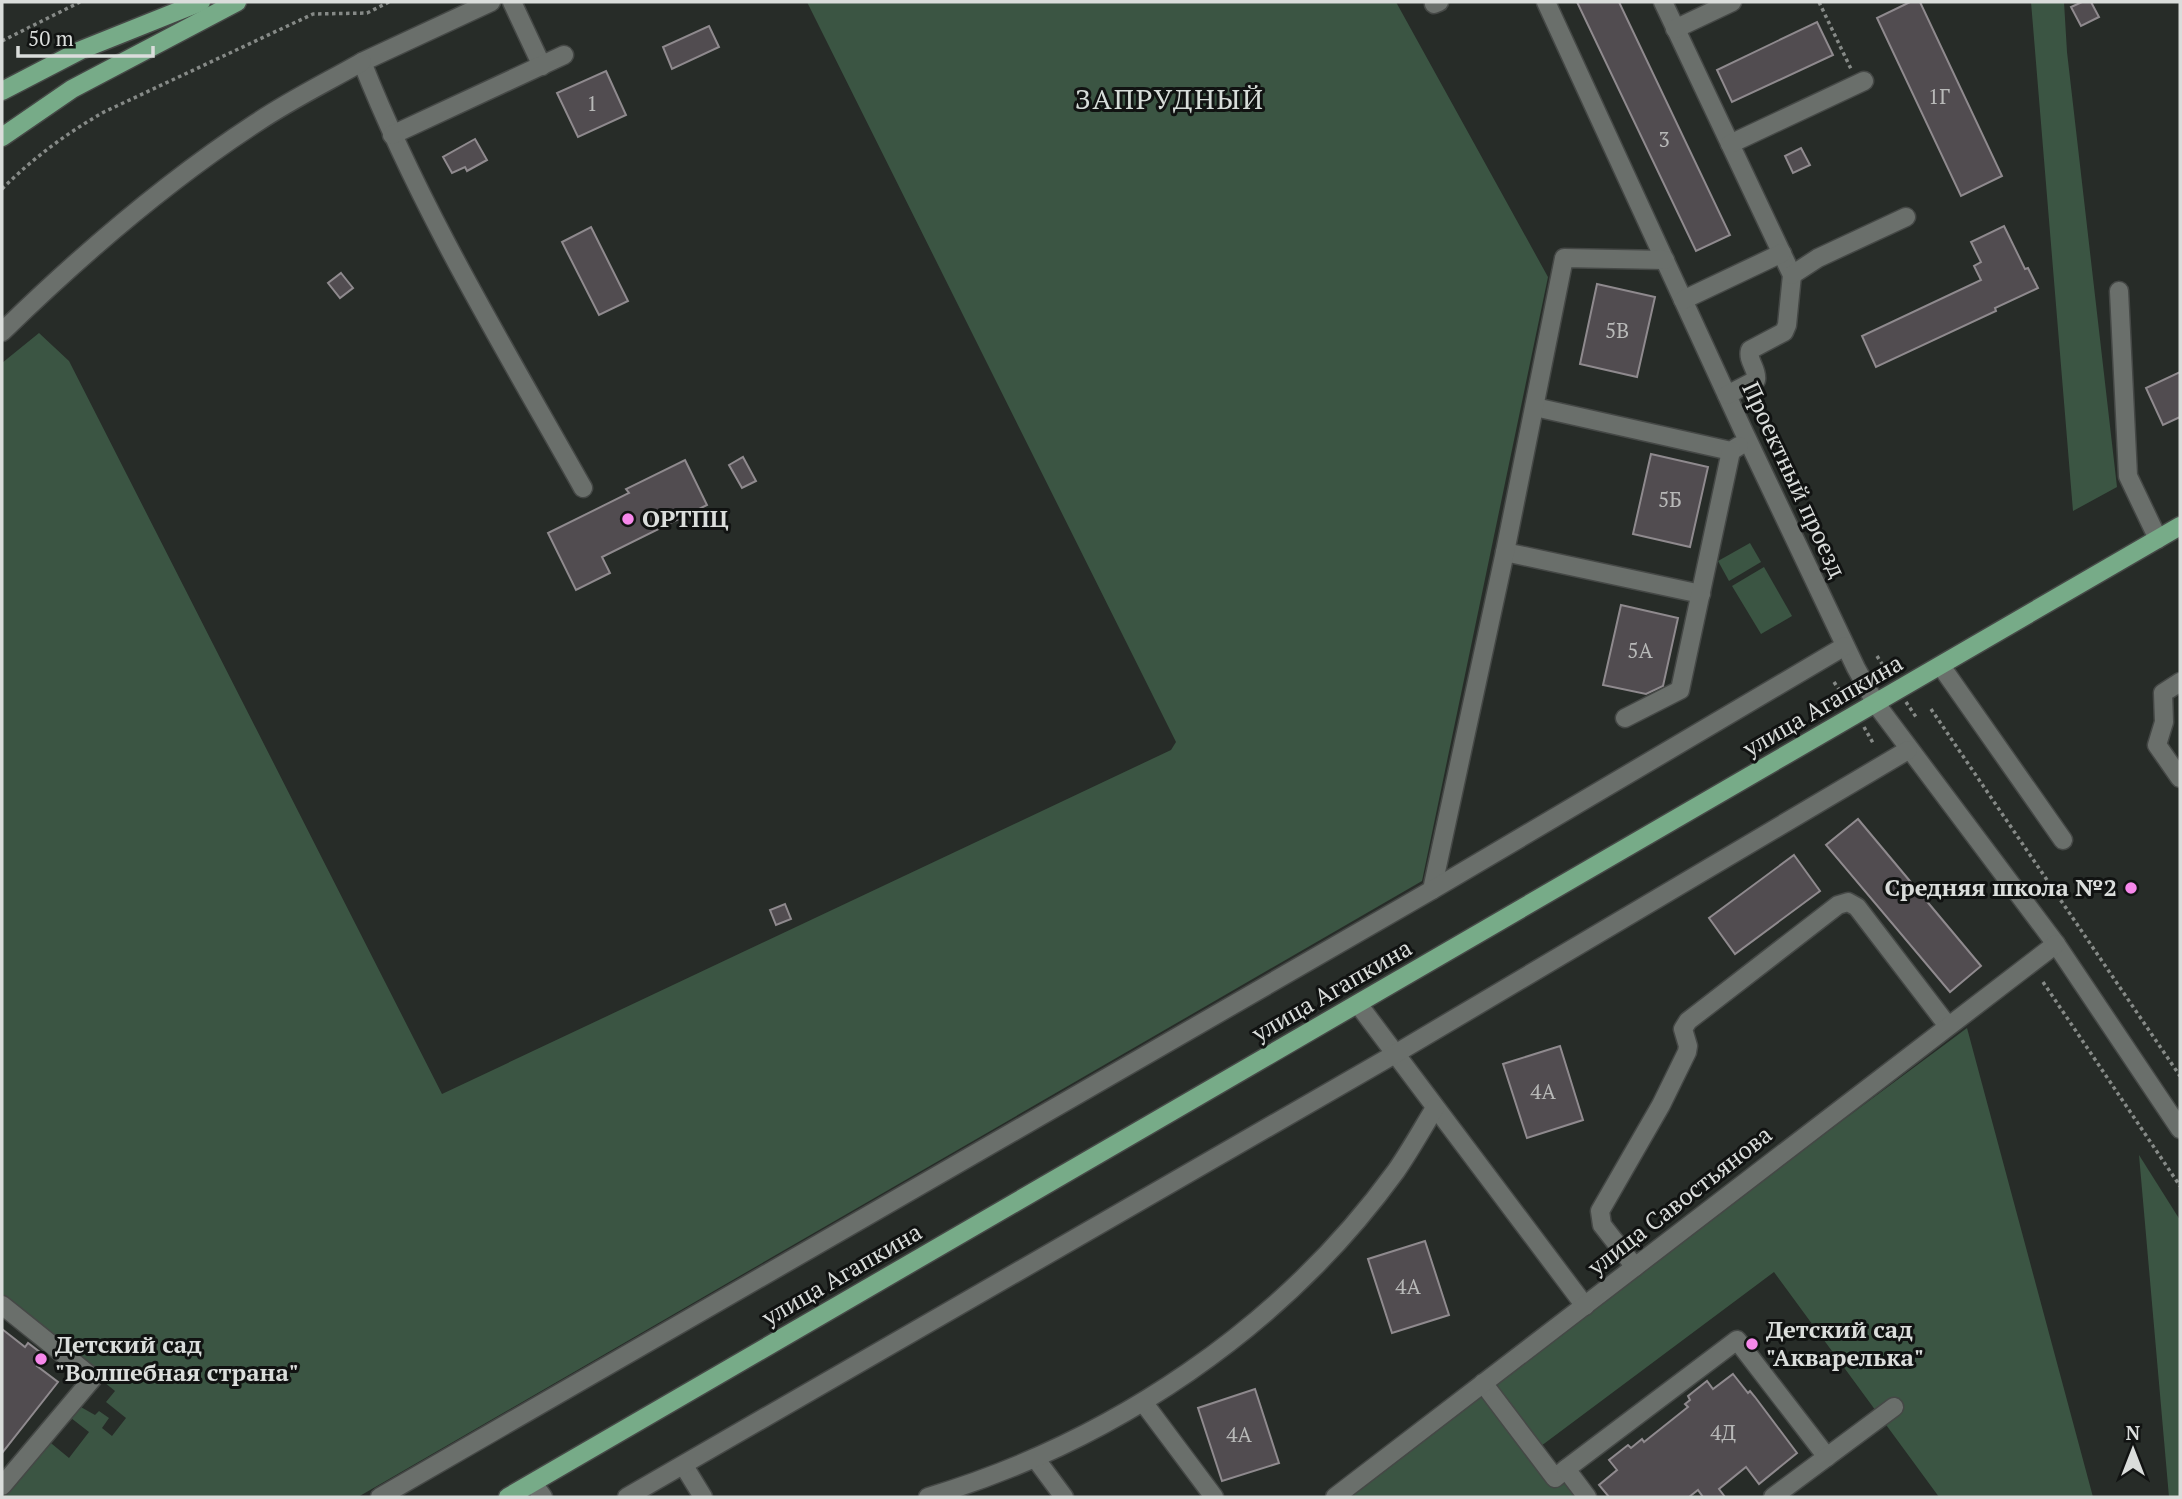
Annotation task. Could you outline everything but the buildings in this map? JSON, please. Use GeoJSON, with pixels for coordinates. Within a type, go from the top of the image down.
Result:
{"type":"FeatureCollection","features":[{"type":"Feature","properties":{"kind":"main road"},"geometry":{"type":"LineString","coordinates":[[2,90],[82,50],[201,2]]}},
{"type":"Feature","properties":{"kind":"main road"},"geometry":{"type":"LineString","coordinates":[[2,137],[72,89],[237,2]]}},
{"type":"Feature","properties":{"kind":"main road","name":"улица Агапкина"},"geometry":{"type":"LineString","coordinates":[[508,1497],[538,1490],[1358,1004],[2180,526]]}},
{"type":"Feature","properties":{"kind":"street"},"geometry":{"type":"LineString","coordinates":[[2,332],[121,221],[258,121],[362,62],[491,2]]}},
{"type":"Feature","properties":{"kind":"street"},"geometry":{"type":"LineString","coordinates":[[512,2],[542,66]]}},
{"type":"Feature","properties":{"kind":"street","name":"Проектный проезд"},"geometry":{"type":"LineString","coordinates":[[1546,2],[1748,440],[1845,646],[1876,704],[2056,944],[2180,1129]]}},
{"type":"Feature","properties":{"kind":"street"},"geometry":{"type":"LineString","coordinates":[[1662,2],[1792,275],[1784,332],[1750,350],[1756,380],[1727,395]]}},
{"type":"Feature","properties":{"kind":"street"},"geometry":{"type":"LineString","coordinates":[[1675,29],[1732,2]]}},
{"type":"Feature","properties":{"kind":"street"},"geometry":{"type":"LineString","coordinates":[[392,135],[564,55]]}},
{"type":"Feature","properties":{"kind":"street"},"geometry":{"type":"LineString","coordinates":[[362,62],[392,135],[418,188],[583,488]]}},
{"type":"Feature","properties":{"kind":"street"},"geometry":{"type":"LineString","coordinates":[[1730,144],[1861,83]]}},
{"type":"Feature","properties":{"kind":"street"},"geometry":{"type":"LineString","coordinates":[[1792,275],[1818,258],[1906,216]]}},
{"type":"Feature","properties":{"kind":"street"},"geometry":{"type":"LineString","coordinates":[[1683,300],[1782,253]]}},
{"type":"Feature","properties":{"kind":"street"},"geometry":{"type":"LineString","coordinates":[[1432,890],[1505,552],[1564,258],[1665,260]]}},
{"type":"Feature","properties":{"kind":"street"},"geometry":{"type":"LineString","coordinates":[[2119,291],[2128,476],[2158,539]]}},
{"type":"Feature","properties":{"kind":"street"},"geometry":{"type":"LineString","coordinates":[[1535,407],[1731,451]]}},
{"type":"Feature","properties":{"kind":"street"},"geometry":{"type":"LineString","coordinates":[[1625,718],[1680,690],[1731,451],[1748,440]]}},
{"type":"Feature","properties":{"kind":"street"},"geometry":{"type":"LineString","coordinates":[[1505,552],[1701,594]]}},
{"type":"Feature","properties":{"kind":"street"},"geometry":{"type":"LineString","coordinates":[[380,1497],[1432,890],[1845,646]]}},
{"type":"Feature","properties":{"kind":"street"},"geometry":{"type":"LineString","coordinates":[[1941,666],[2063,840]]}},
{"type":"Feature","properties":{"kind":"street"},"geometry":{"type":"LineString","coordinates":[[2180,682],[2164,693],[2164,722],[2157,745],[2180,778]]}},
{"type":"Feature","properties":{"kind":"street"},"geometry":{"type":"LineString","coordinates":[[627,1497],[1395,1054],[1908,750]]}},
{"type":"Feature","properties":{"kind":"street"},"geometry":{"type":"LineString","coordinates":[[1635,1267],[1602,1225],[1600,1211],[1656,1116],[1687,1052],[1683,1029],[1688,1021],[1838,905],[1848,902],[1857,907],[1948,1026]]}},
{"type":"Feature","properties":{"kind":"street","name":"улица Савостьянова"},"geometry":{"type":"LineString","coordinates":[[1335,1497],[2056,944]]}},
{"type":"Feature","properties":{"kind":"street"},"geometry":{"type":"LineString","coordinates":[[1358,1004],[1585,1306]]}},
{"type":"Feature","properties":{"kind":"street"},"geometry":{"type":"LineString","coordinates":[[928,1497],[958,1488],[1071,1442],[1143,1402],[1226,1345],[1273,1306],[1317,1264],[1358,1219],[1396,1171],[1436,1108]]}},
{"type":"Feature","properties":{"kind":"street"},"geometry":{"type":"LineString","coordinates":[[2,1305],[93,1378],[2,1486]]}},
{"type":"Feature","properties":{"kind":"street"},"geometry":{"type":"LineString","coordinates":[[1483,1383],[1555,1478],[1737,1340],[1827,1457]]}},
{"type":"Feature","properties":{"kind":"street"},"geometry":{"type":"LineString","coordinates":[[1143,1402],[1214,1497]]}},
{"type":"Feature","properties":{"kind":"street"},"geometry":{"type":"LineString","coordinates":[[1773,1497],[1894,1407]]}},
{"type":"Feature","properties":{"kind":"street"},"geometry":{"type":"LineString","coordinates":[[1035,1458],[1065,1497]]}},
{"type":"Feature","properties":{"kind":"street"},"geometry":{"type":"LineString","coordinates":[[684,1466],[703,1497]]}},
{"type":"Feature","properties":{"kind":"street"},"geometry":{"type":"LineString","coordinates":[[1566,1469],[1587,1497]]}},
{"type":"Feature","properties":{"kind":"path"},"geometry":{"type":"LineString","coordinates":[[2,41],[80,2]]}},
{"type":"Feature","properties":{"kind":"path"},"geometry":{"type":"LineString","coordinates":[[2,188],[24,167],[64,137],[104,112],[313,14],[367,13],[389,2]]}},
{"type":"Feature","properties":{"kind":"path"},"geometry":{"type":"LineString","coordinates":[[1819,2],[1861,83]]}},
{"type":"Feature","properties":{"kind":"path"},"geometry":{"type":"LineString","coordinates":[[1931,709],[2180,1076]]}},
{"type":"Feature","properties":{"kind":"path"},"geometry":{"type":"LineString","coordinates":[[2043,982],[2180,1186]]}},
{"type":"Feature","properties":{"kind":"green space"},"geometry":{"type":"Polygon","coordinates":[[[807,2],[1396,2],[1548,277],[1422,881],[358,1497],[2,1497],[46,1439],[69,1458],[89,1432],[71,1418],[54,1439],[50,1435],[79,1406],[95,1415],[99,1411],[109,1418],[102,1428],[112,1436],[126,1418],[106,1402],[115,1391],[2,1299],[2,363],[39,333],[69,361],[442,1094],[1171,750],[1176,742],[807,2]]]}},
{"type":"Feature","properties":{"kind":"green space"},"geometry":{"type":"Polygon","coordinates":[[[2031,2],[2064,2],[2067,52],[2117,487],[2073,511],[2031,2]]]}},
{"type":"Feature","properties":{"kind":"green space"},"geometry":{"type":"Polygon","coordinates":[[[1750,543],[1761,562],[1729,581],[1718,561],[1750,543]]]}},
{"type":"Feature","properties":{"kind":"green space"},"geometry":{"type":"Polygon","coordinates":[[[1764,567],[1792,616],[1761,634],[1732,586],[1764,567]]]}},
{"type":"Feature","properties":{"kind":"green space"},"geometry":{"type":"Polygon","coordinates":[[[1967,1028],[2093,1497],[1939,1497],[1774,1272],[1541,1446],[1578,1497],[1351,1497],[1768,1176],[1967,1028]]]}},
{"type":"Feature","properties":{"kind":"green space"},"geometry":{"type":"Polygon","coordinates":[[[2139,1155],[2180,1220],[2180,1497],[2169,1497],[2139,1155]]]}},
{"type":"Feature","properties":{"kind":"place","name":"ОРТПЦ"},"geometry":{"type":"Point","coordinates":[628,519]}},
{"type":"Feature","properties":{"kind":"place","name":"Средняя школа №2"},"geometry":{"type":"Point","coordinates":[2131,888]}},
{"type":"Feature","properties":{"kind":"place","name":"Детский сад \"Акварелька\""},"geometry":{"type":"Point","coordinates":[1752,1344]}},
{"type":"Feature","properties":{"kind":"place","name":"Детский сад \"Волшебная страна\""},"geometry":{"type":"Point","coordinates":[41,1359]}},
{"type":"Feature","properties":{"kind":"district","name":"ЗАПРУДНЫЙ"},"geometry":{"type":"Point","coordinates":[1170,99]}}]}
